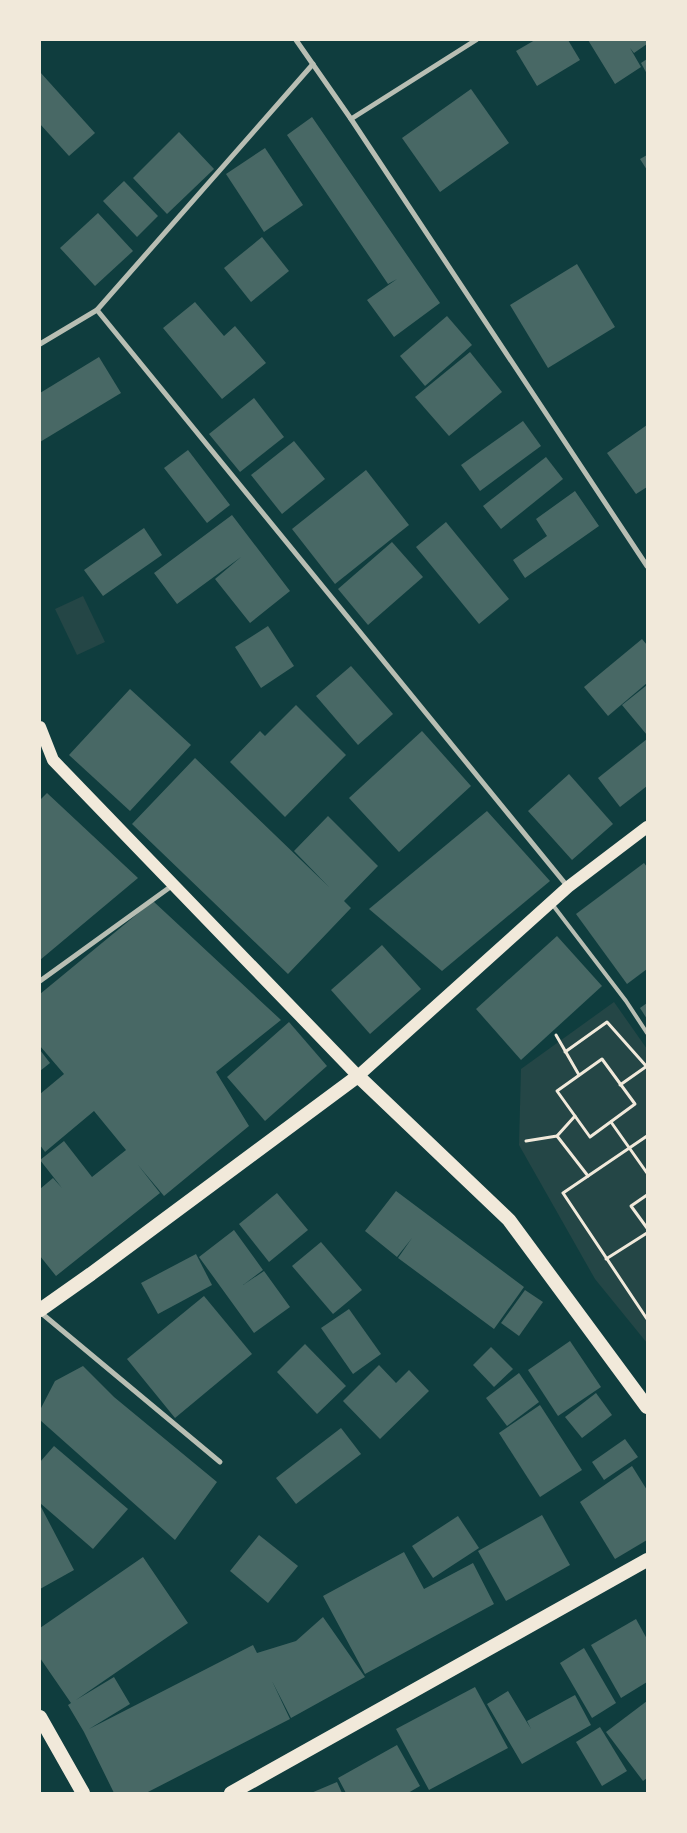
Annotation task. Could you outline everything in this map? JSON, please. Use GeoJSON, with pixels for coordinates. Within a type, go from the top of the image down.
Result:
{"type":"FeatureCollection","features":[{"type":"Feature","properties":{"kind":"highway"},"geometry":{"type":"LineString","coordinates":[[40,1311],[358,1076],[509,1220],[647,1407]]}},
{"type":"Feature","properties":{"kind":"highway"},"geometry":{"type":"LineString","coordinates":[[230,1793],[647,1560]]}},
{"type":"Feature","properties":{"kind":"highway"},"geometry":{"type":"LineString","coordinates":[[40,1717],[83,1793]]}},
{"type":"Feature","properties":{"kind":"main road"},"geometry":{"type":"LineString","coordinates":[[40,727],[53,760],[358,1076],[568,887],[647,827]]}},
{"type":"Feature","properties":{"kind":"street"},"geometry":{"type":"LineString","coordinates":[[296,40],[351,119],[647,566]]}},
{"type":"Feature","properties":{"kind":"street"},"geometry":{"type":"LineString","coordinates":[[351,119],[476,40]]}},
{"type":"Feature","properties":{"kind":"street"},"geometry":{"type":"LineString","coordinates":[[40,344],[97,310],[313,64]]}},
{"type":"Feature","properties":{"kind":"street"},"geometry":{"type":"LineString","coordinates":[[97,310],[568,887]]}},
{"type":"Feature","properties":{"kind":"street"},"geometry":{"type":"LineString","coordinates":[[40,981],[173,885]]}},
{"type":"Feature","properties":{"kind":"street"},"geometry":{"type":"LineString","coordinates":[[40,1311],[220,1462]]}},
{"type":"Feature","properties":{"kind":"lane"},"geometry":{"type":"LineString","coordinates":[[551,902],[626,1001],[647,1033]]}},
{"type":"Feature","properties":{"kind":"path"},"geometry":{"type":"LineString","coordinates":[[565,1052],[608,1022],[647,1066],[620,1085]]}},
{"type":"Feature","properties":{"kind":"path"},"geometry":{"type":"LineString","coordinates":[[556,1035],[579,1075]]}},
{"type":"Feature","properties":{"kind":"path"},"geometry":{"type":"LineString","coordinates":[[602,1059],[635,1104],[590,1137],[557,1091],[579,1075],[602,1059]]}},
{"type":"Feature","properties":{"kind":"path"},"geometry":{"type":"LineString","coordinates":[[526,1141],[557,1136],[575,1116]]}},
{"type":"Feature","properties":{"kind":"path"},"geometry":{"type":"LineString","coordinates":[[611,1122],[647,1173]]}},
{"type":"Feature","properties":{"kind":"path"},"geometry":{"type":"LineString","coordinates":[[557,1136],[588,1176]]}},
{"type":"Feature","properties":{"kind":"path"},"geometry":{"type":"LineString","coordinates":[[647,1136],[562,1193],[647,1319]]}},
{"type":"Feature","properties":{"kind":"path"},"geometry":{"type":"LineString","coordinates":[[647,1195],[631,1206],[647,1228]]}},
{"type":"Feature","properties":{"kind":"path"},"geometry":{"type":"LineString","coordinates":[[606,1259],[647,1233]]}},
{"type":"Feature","properties":{"kind":"shaded area"},"geometry":{"type":"Polygon","coordinates":[[[83,596],[105,642],[77,655],[55,609],[83,596]]]}},
{"type":"Feature","properties":{"kind":"shaded area"},"geometry":{"type":"Polygon","coordinates":[[[614,1002],[647,1049],[647,1343],[595,1279],[519,1145],[521,1069],[614,1002]]]}},
{"type":"Feature","properties":{"kind":"building"},"geometry":{"type":"Polygon","coordinates":[[[535,40],[568,40],[580,60],[537,86],[516,51],[535,40]]]}},
{"type":"Feature","properties":{"kind":"building"},"geometry":{"type":"Polygon","coordinates":[[[588,40],[646,40],[647,44],[634,53],[630,48],[641,67],[615,84],[588,40]]]}},
{"type":"Feature","properties":{"kind":"building"},"geometry":{"type":"Polygon","coordinates":[[[647,59],[647,74],[641,63],[647,59]]]}},
{"type":"Feature","properties":{"kind":"building"},"geometry":{"type":"Polygon","coordinates":[[[40,72],[95,133],[69,156],[40,124],[40,72]]]}},
{"type":"Feature","properties":{"kind":"building"},"geometry":{"type":"Polygon","coordinates":[[[471,89],[509,143],[440,192],[402,138],[471,89]]]}},
{"type":"Feature","properties":{"kind":"building"},"geometry":{"type":"Polygon","coordinates":[[[312,117],[440,303],[394,337],[367,300],[397,279],[388,284],[287,135],[312,117]]]}},
{"type":"Feature","properties":{"kind":"building"},"geometry":{"type":"Polygon","coordinates":[[[179,132],[214,169],[167,214],[133,178],[179,132]]]}},
{"type":"Feature","properties":{"kind":"building"},"geometry":{"type":"Polygon","coordinates":[[[265,148],[303,205],[264,232],[226,174],[265,148]]]}},
{"type":"Feature","properties":{"kind":"building"},"geometry":{"type":"Polygon","coordinates":[[[647,155],[647,170],[640,159],[647,155]]]}},
{"type":"Feature","properties":{"kind":"building"},"geometry":{"type":"Polygon","coordinates":[[[124,181],[158,216],[137,237],[103,201],[124,181]]]}},
{"type":"Feature","properties":{"kind":"building"},"geometry":{"type":"Polygon","coordinates":[[[98,213],[133,251],[95,286],[60,248],[98,213]]]}},
{"type":"Feature","properties":{"kind":"building"},"geometry":{"type":"Polygon","coordinates":[[[262,237],[289,271],[251,302],[224,268],[262,237]]]}},
{"type":"Feature","properties":{"kind":"building"},"geometry":{"type":"Polygon","coordinates":[[[577,264],[615,327],[548,368],[510,305],[577,264]]]}},
{"type":"Feature","properties":{"kind":"building"},"geometry":{"type":"Polygon","coordinates":[[[195,302],[224,336],[235,326],[266,363],[222,399],[163,328],[195,302]]]}},
{"type":"Feature","properties":{"kind":"building"},"geometry":{"type":"Polygon","coordinates":[[[447,316],[472,345],[425,386],[400,356],[447,316]]]}},
{"type":"Feature","properties":{"kind":"building"},"geometry":{"type":"Polygon","coordinates":[[[470,352],[502,392],[449,436],[415,397],[470,352]]]}},
{"type":"Feature","properties":{"kind":"building"},"geometry":{"type":"Polygon","coordinates":[[[99,357],[121,393],[40,442],[40,393],[99,357]]]}},
{"type":"Feature","properties":{"kind":"building"},"geometry":{"type":"Polygon","coordinates":[[[254,398],[284,437],[240,472],[209,434],[254,398]]]}},
{"type":"Feature","properties":{"kind":"building"},"geometry":{"type":"Polygon","coordinates":[[[523,421],[541,446],[480,491],[461,465],[523,421]]]}},
{"type":"Feature","properties":{"kind":"building"},"geometry":{"type":"Polygon","coordinates":[[[647,425],[647,487],[636,494],[607,453],[647,425]]]}},
{"type":"Feature","properties":{"kind":"building"},"geometry":{"type":"Polygon","coordinates":[[[294,441],[325,479],[282,514],[251,475],[294,441]]]}},
{"type":"Feature","properties":{"kind":"building"},"geometry":{"type":"Polygon","coordinates":[[[188,450],[230,505],[207,523],[164,468],[188,450]]]}},
{"type":"Feature","properties":{"kind":"building"},"geometry":{"type":"Polygon","coordinates":[[[546,457],[563,479],[501,529],[483,506],[546,457]]]}},
{"type":"Feature","properties":{"kind":"building"},"geometry":{"type":"Polygon","coordinates":[[[366,470],[409,525],[335,584],[292,529],[366,470]]]}},
{"type":"Feature","properties":{"kind":"building"},"geometry":{"type":"Polygon","coordinates":[[[575,491],[599,526],[525,578],[513,560],[547,536],[536,519],[575,491]]]}},
{"type":"Feature","properties":{"kind":"building"},"geometry":{"type":"Polygon","coordinates":[[[232,515],[290,591],[250,623],[215,579],[241,557],[177,604],[154,573],[232,515]]]}},
{"type":"Feature","properties":{"kind":"building"},"geometry":{"type":"Polygon","coordinates":[[[446,522],[509,599],[479,624],[416,547],[446,522]]]}},
{"type":"Feature","properties":{"kind":"building"},"geometry":{"type":"Polygon","coordinates":[[[144,528],[162,555],[103,596],[84,570],[144,528]]]}},
{"type":"Feature","properties":{"kind":"building"},"geometry":{"type":"Polygon","coordinates":[[[392,542],[423,577],[368,625],[338,589],[392,542]]]}},
{"type":"Feature","properties":{"kind":"building"},"geometry":{"type":"Polygon","coordinates":[[[268,626],[294,666],[261,688],[235,647],[268,626]]]}},
{"type":"Feature","properties":{"kind":"building"},"geometry":{"type":"Polygon","coordinates":[[[642,639],[647,645],[647,683],[608,716],[584,687],[642,639]]]}},
{"type":"Feature","properties":{"kind":"building"},"geometry":{"type":"Polygon","coordinates":[[[351,666],[393,714],[358,745],[316,696],[351,666]]]}},
{"type":"Feature","properties":{"kind":"building"},"geometry":{"type":"Polygon","coordinates":[[[647,685],[647,735],[622,705],[647,685]]]}},
{"type":"Feature","properties":{"kind":"building"},"geometry":{"type":"Polygon","coordinates":[[[130,689],[191,745],[130,811],[69,755],[130,689]]]}},
{"type":"Feature","properties":{"kind":"building"},"geometry":{"type":"Polygon","coordinates":[[[296,705],[346,755],[285,817],[230,762],[260,731],[265,736],[296,705]]]}},
{"type":"Feature","properties":{"kind":"building"},"geometry":{"type":"Polygon","coordinates":[[[422,731],[471,786],[399,852],[349,798],[422,731]]]}},
{"type":"Feature","properties":{"kind":"building"},"geometry":{"type":"Polygon","coordinates":[[[647,739],[647,786],[620,807],[598,778],[647,739]]]}},
{"type":"Feature","properties":{"kind":"building"},"geometry":{"type":"Polygon","coordinates":[[[195,758],[329,887],[294,851],[328,816],[378,866],[344,901],[351,908],[288,974],[132,824],[195,758]]]}},
{"type":"Feature","properties":{"kind":"building"},"geometry":{"type":"Polygon","coordinates":[[[569,774],[613,824],[572,860],[528,811],[569,774]]]}},
{"type":"Feature","properties":{"kind":"building"},"geometry":{"type":"Polygon","coordinates":[[[47,793],[138,878],[40,960],[40,800],[47,793]]]}},
{"type":"Feature","properties":{"kind":"building"},"geometry":{"type":"Polygon","coordinates":[[[487,811],[550,881],[442,971],[369,909],[487,811]]]}},
{"type":"Feature","properties":{"kind":"building"},"geometry":{"type":"Polygon","coordinates":[[[644,863],[647,867],[647,969],[627,984],[576,914],[644,863]]]}},
{"type":"Feature","properties":{"kind":"building"},"geometry":{"type":"Polygon","coordinates":[[[153,901],[281,1020],[216,1072],[249,1126],[164,1196],[138,1165],[160,1193],[56,1276],[40,1256],[40,1189],[53,1178],[62,1188],[40,1160],[64,1141],[92,1177],[126,1150],[94,1111],[45,1152],[40,1145],[40,1094],[64,1074],[40,1046],[40,994],[153,901]]]}},
{"type":"Feature","properties":{"kind":"building"},"geometry":{"type":"Polygon","coordinates":[[[557,936],[602,986],[521,1060],[476,1009],[557,936]]]}},
{"type":"Feature","properties":{"kind":"building"},"geometry":{"type":"Polygon","coordinates":[[[382,945],[421,989],[370,1034],[331,990],[382,945]]]}},
{"type":"Feature","properties":{"kind":"building"},"geometry":{"type":"Polygon","coordinates":[[[647,1003],[647,1019],[640,1008],[647,1003]]]}},
{"type":"Feature","properties":{"kind":"building"},"geometry":{"type":"Polygon","coordinates":[[[289,1022],[327,1066],[265,1121],[227,1077],[289,1022]]]}},
{"type":"Feature","properties":{"kind":"building"},"geometry":{"type":"Polygon","coordinates":[[[40,1050],[50,1063],[40,1071],[40,1050]]]}},
{"type":"Feature","properties":{"kind":"building"},"geometry":{"type":"Polygon","coordinates":[[[396,1191],[524,1287],[494,1329],[398,1258],[412,1238],[397,1257],[365,1231],[396,1191]]]}},
{"type":"Feature","properties":{"kind":"building"},"geometry":{"type":"Polygon","coordinates":[[[277,1193],[308,1230],[269,1262],[239,1224],[277,1193]]]}},
{"type":"Feature","properties":{"kind":"building"},"geometry":{"type":"Polygon","coordinates":[[[234,1230],[263,1270],[243,1285],[264,1271],[290,1307],[254,1333],[199,1257],[234,1230]]]}},
{"type":"Feature","properties":{"kind":"building"},"geometry":{"type":"Polygon","coordinates":[[[321,1242],[362,1290],[333,1314],[292,1266],[321,1242]]]}},
{"type":"Feature","properties":{"kind":"building"},"geometry":{"type":"Polygon","coordinates":[[[196,1254],[212,1285],[158,1314],[141,1283],[196,1254]]]}},
{"type":"Feature","properties":{"kind":"building"},"geometry":{"type":"Polygon","coordinates":[[[525,1290],[543,1302],[519,1336],[501,1323],[525,1290]]]}},
{"type":"Feature","properties":{"kind":"building"},"geometry":{"type":"Polygon","coordinates":[[[204,1296],[252,1354],[175,1418],[127,1359],[204,1296]]]}},
{"type":"Feature","properties":{"kind":"building"},"geometry":{"type":"Polygon","coordinates":[[[349,1309],[381,1354],[353,1374],[321,1328],[349,1309]]]}},
{"type":"Feature","properties":{"kind":"building"},"geometry":{"type":"Polygon","coordinates":[[[570,1341],[601,1387],[558,1416],[528,1370],[570,1341]]]}},
{"type":"Feature","properties":{"kind":"building"},"geometry":{"type":"Polygon","coordinates":[[[305,1344],[346,1386],[317,1414],[277,1372],[305,1344]]]}},
{"type":"Feature","properties":{"kind":"building"},"geometry":{"type":"Polygon","coordinates":[[[491,1347],[513,1369],[494,1387],[473,1365],[491,1347]]]}},
{"type":"Feature","properties":{"kind":"building"},"geometry":{"type":"Polygon","coordinates":[[[379,1365],[396,1383],[409,1370],[429,1391],[380,1439],[343,1401],[379,1365]]]}},
{"type":"Feature","properties":{"kind":"building"},"geometry":{"type":"Polygon","coordinates":[[[83,1366],[114,1397],[217,1482],[175,1540],[40,1420],[40,1410],[55,1381],[83,1366]]]}},
{"type":"Feature","properties":{"kind":"building"},"geometry":{"type":"Polygon","coordinates":[[[519,1373],[539,1402],[507,1426],[486,1398],[519,1373]]]}},
{"type":"Feature","properties":{"kind":"building"},"geometry":{"type":"Polygon","coordinates":[[[596,1393],[612,1415],[582,1438],[565,1417],[596,1393]]]}},
{"type":"Feature","properties":{"kind":"building"},"geometry":{"type":"Polygon","coordinates":[[[540,1405],[582,1470],[540,1497],[499,1433],[540,1405]]]}},
{"type":"Feature","properties":{"kind":"building"},"geometry":{"type":"Polygon","coordinates":[[[341,1428],[361,1454],[296,1504],[276,1478],[341,1428]]]}},
{"type":"Feature","properties":{"kind":"building"},"geometry":{"type":"Polygon","coordinates":[[[625,1439],[638,1457],[604,1480],[592,1462],[625,1439]]]}},
{"type":"Feature","properties":{"kind":"building"},"geometry":{"type":"Polygon","coordinates":[[[54,1446],[128,1509],[93,1549],[40,1503],[40,1462],[54,1446]]]}},
{"type":"Feature","properties":{"kind":"building"},"geometry":{"type":"Polygon","coordinates":[[[632,1466],[647,1490],[647,1540],[615,1559],[580,1502],[632,1466]]]}},
{"type":"Feature","properties":{"kind":"building"},"geometry":{"type":"Polygon","coordinates":[[[40,1505],[74,1570],[40,1589],[40,1505]]]}},
{"type":"Feature","properties":{"kind":"building"},"geometry":{"type":"Polygon","coordinates":[[[542,1515],[570,1565],[506,1601],[478,1551],[542,1515]]]}},
{"type":"Feature","properties":{"kind":"building"},"geometry":{"type":"Polygon","coordinates":[[[458,1516],[479,1548],[433,1578],[412,1546],[458,1516]]]}},
{"type":"Feature","properties":{"kind":"building"},"geometry":{"type":"Polygon","coordinates":[[[259,1535],[298,1566],[268,1603],[230,1571],[259,1535]]]}},
{"type":"Feature","properties":{"kind":"building"},"geometry":{"type":"Polygon","coordinates":[[[404,1552],[424,1589],[473,1563],[494,1604],[365,1674],[323,1596],[404,1552]]]}},
{"type":"Feature","properties":{"kind":"building"},"geometry":{"type":"Polygon","coordinates":[[[143,1557],[188,1623],[76,1700],[114,1677],[130,1704],[89,1729],[253,1645],[257,1653],[296,1641],[323,1617],[365,1677],[291,1718],[272,1681],[290,1719],[146,1793],[114,1793],[84,1732],[68,1705],[71,1703],[40,1658],[40,1628],[143,1557]]]}},
{"type":"Feature","properties":{"kind":"building"},"geometry":{"type":"Polygon","coordinates":[[[636,1619],[647,1639],[647,1682],[621,1698],[591,1645],[636,1619]]]}},
{"type":"Feature","properties":{"kind":"building"},"geometry":{"type":"Polygon","coordinates":[[[584,1648],[616,1703],[592,1718],[560,1663],[584,1648]]]}},
{"type":"Feature","properties":{"kind":"building"},"geometry":{"type":"Polygon","coordinates":[[[475,1687],[508,1748],[429,1790],[396,1729],[475,1687]]]}},
{"type":"Feature","properties":{"kind":"building"},"geometry":{"type":"Polygon","coordinates":[[[508,1691],[531,1729],[527,1721],[575,1695],[591,1725],[522,1764],[487,1704],[508,1691]]]}},
{"type":"Feature","properties":{"kind":"building"},"geometry":{"type":"Polygon","coordinates":[[[647,1701],[647,1778],[643,1781],[606,1732],[647,1701]]]}},
{"type":"Feature","properties":{"kind":"building"},"geometry":{"type":"Polygon","coordinates":[[[600,1727],[627,1771],[602,1786],[576,1742],[600,1727]]]}},
{"type":"Feature","properties":{"kind":"building"},"geometry":{"type":"Polygon","coordinates":[[[397,1745],[420,1786],[408,1793],[346,1793],[338,1778],[397,1745]]]}},
{"type":"Feature","properties":{"kind":"building"},"geometry":{"type":"Polygon","coordinates":[[[337,1782],[342,1793],[311,1793],[337,1782]]]}}]}
